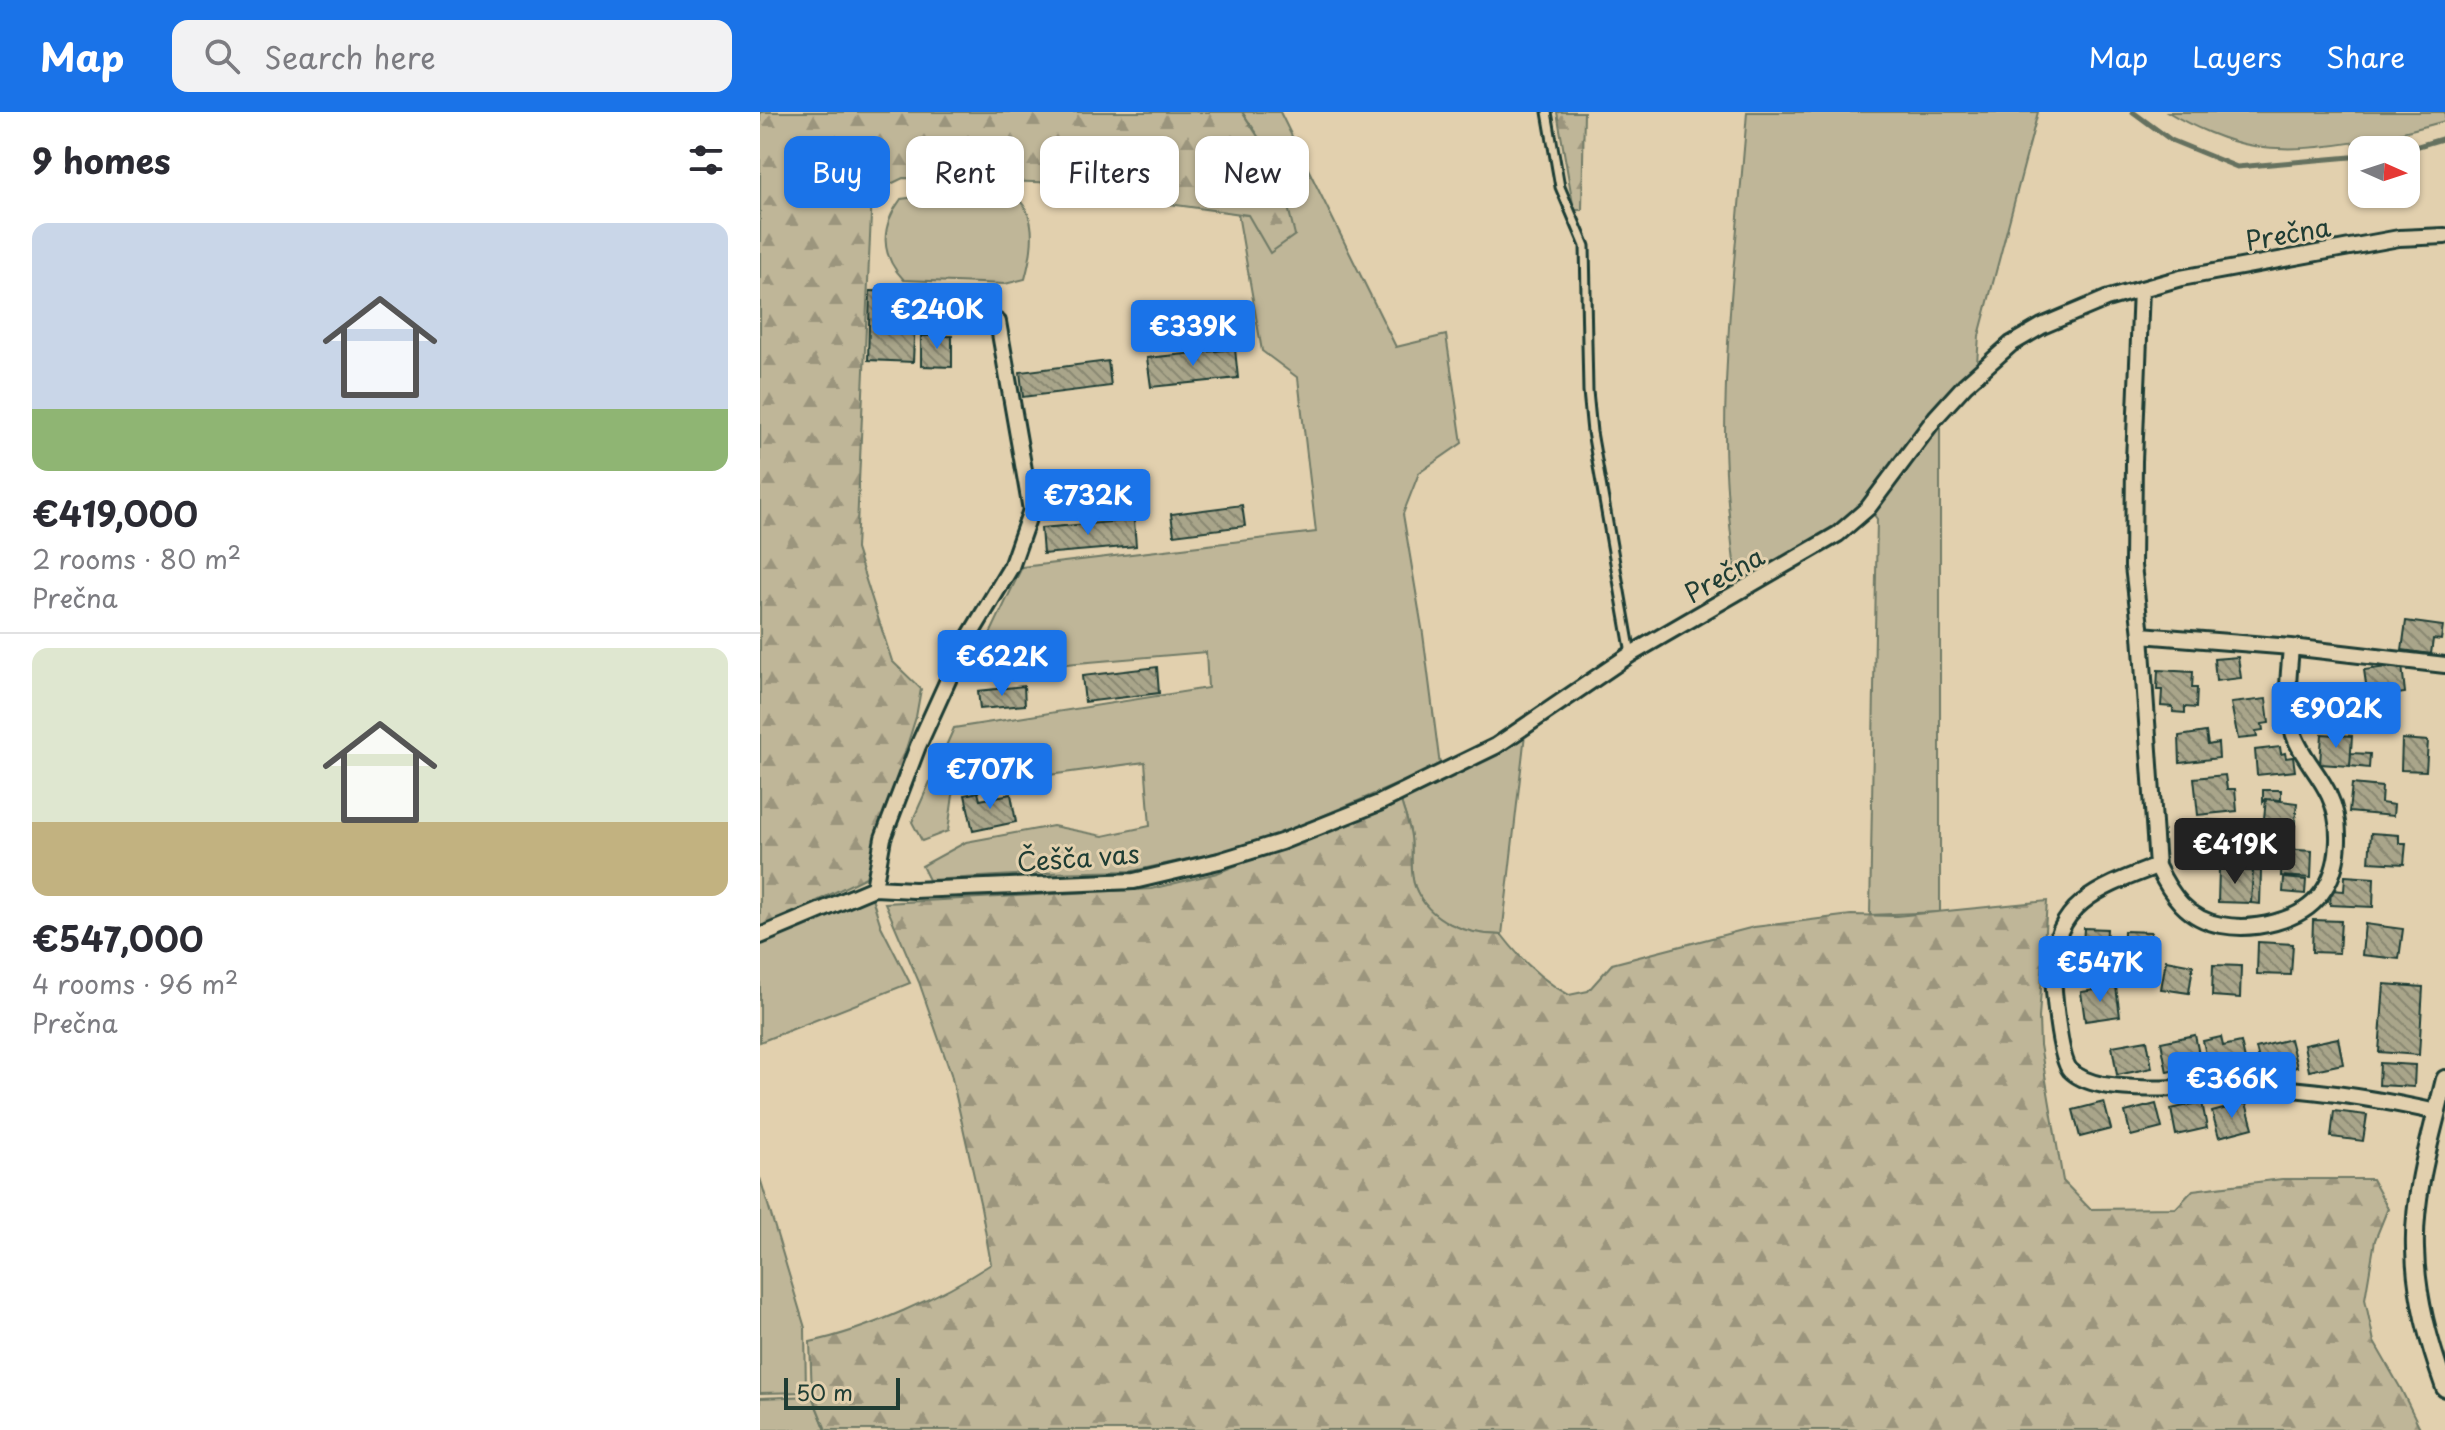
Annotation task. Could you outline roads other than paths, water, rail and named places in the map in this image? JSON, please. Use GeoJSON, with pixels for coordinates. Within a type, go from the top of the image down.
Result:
{"type":"FeatureCollection","features":[{"type":"Feature","properties":{"kind":"street","name":"Prečna"},"geometry":{"type":"LineString","coordinates":[[1281,842],[1379,803],[1496,746],[1631,654],[1838,534],[1868,508],[1936,417],[1984,367],[2011,344],[2071,312],[2181,278],[2399,238],[2445,236]]}},
{"type":"Feature","properties":{"kind":"street"},"geometry":{"type":"LineString","coordinates":[[2141,289],[2134,431],[2133,566],[2141,635],[2157,866],[2171,894],[2189,912],[2223,926],[2258,927],[2279,922],[2308,906],[2321,894],[2338,850],[2337,826],[2330,796],[2293,732],[2288,700],[2291,647]]}},
{"type":"Feature","properties":{"kind":"street"},"geometry":{"type":"LineString","coordinates":[[874,888],[883,838],[918,746],[963,647],[1011,567],[1031,510],[998,322]]}},
{"type":"Feature","properties":{"kind":"street"},"geometry":{"type":"LineString","coordinates":[[2141,635],[2291,647],[2445,665]]}},
{"type":"Feature","properties":{"kind":"street","name":"Češča vas"},"geometry":{"type":"LineString","coordinates":[[760,936],[874,888],[914,890],[1134,881],[1219,861],[1281,842]]}},
{"type":"Feature","properties":{"kind":"street"},"geometry":{"type":"LineString","coordinates":[[2157,866],[2091,895],[2067,917],[2056,942],[2053,967],[2063,1050],[2069,1069],[2101,1085],[2136,1088],[2262,1087],[2373,1098],[2442,1095],[2418,1202],[2415,1249],[2419,1295],[2431,1347],[2445,1388]]}},
{"type":"Feature","properties":{"kind":"lane"},"geometry":{"type":"LineString","coordinates":[[1547,112],[1560,187],[1585,246],[1588,391],[1592,432],[1631,654]]}},
{"type":"Feature","properties":{"kind":"waterway"},"geometry":{"type":"LineString","coordinates":[[2133,112],[2171,140],[2237,167],[2348,157]]}},
{"type":"Feature","properties":{"kind":"waterway"},"geometry":{"type":"LineString","coordinates":[[2420,146],[2445,138]]}}]}
